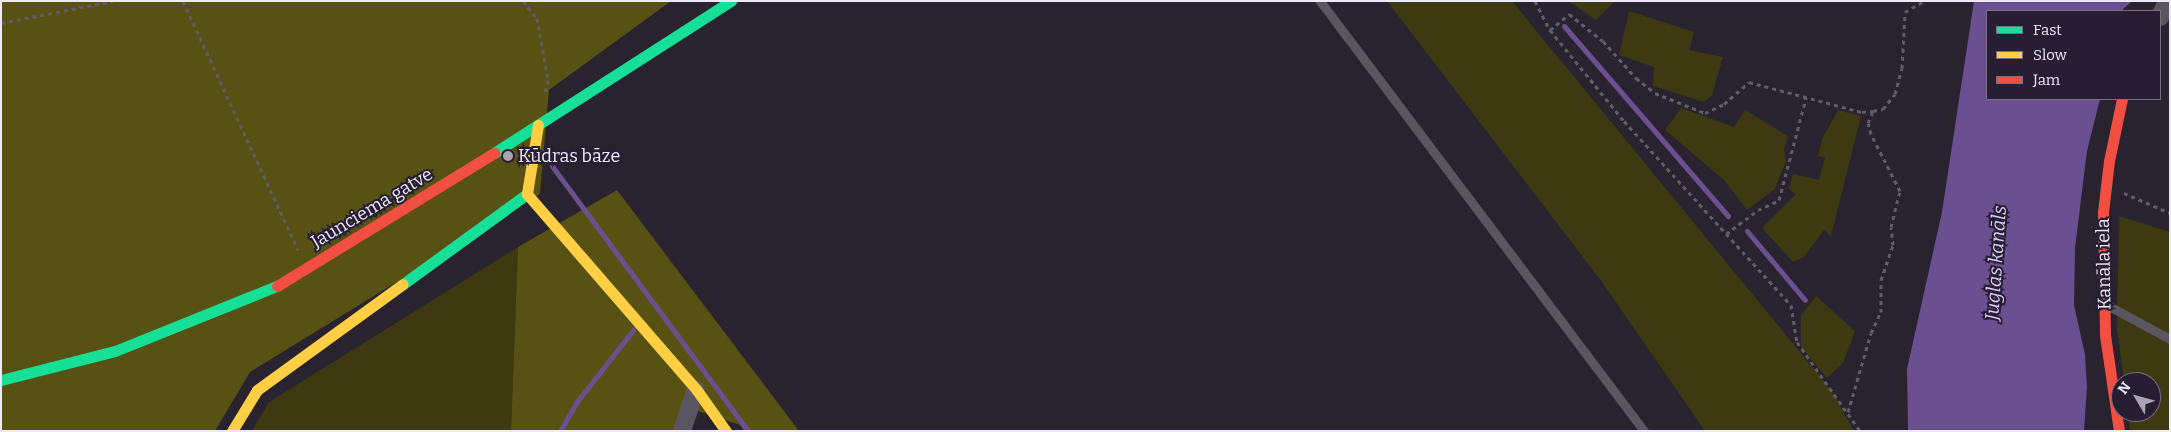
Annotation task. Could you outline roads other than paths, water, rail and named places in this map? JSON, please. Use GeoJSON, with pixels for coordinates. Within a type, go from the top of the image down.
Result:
{"type":"FeatureCollection","features":[{"type":"Feature","properties":{"kind":"street","name":"Jaunciema gatve"},"geometry":{"type":"LineString","coordinates":[[1,380],[115,351],[274,288],[538,125],[731,1]]}},
{"type":"Feature","properties":{"kind":"street"},"geometry":{"type":"LineString","coordinates":[[2161,15],[2167,1]]}},
{"type":"Feature","properties":{"kind":"street","name":"Kanāla iela"},"geometry":{"type":"LineString","coordinates":[[2119,431],[2105,335],[2105,185],[2122,100]]}},
{"type":"Feature","properties":{"kind":"street"},"geometry":{"type":"LineString","coordinates":[[232,431],[257,390],[527,194],[538,125]]}},
{"type":"Feature","properties":{"kind":"street"},"geometry":{"type":"LineString","coordinates":[[527,194],[696,389],[726,431]]}},
{"type":"Feature","properties":{"kind":"street"},"geometry":{"type":"LineString","coordinates":[[682,431],[696,389]]}},
{"type":"Feature","properties":{"kind":"lane"},"geometry":{"type":"LineString","coordinates":[[1320,1],[1644,431]]}},
{"type":"Feature","properties":{"kind":"lane"},"geometry":{"type":"LineString","coordinates":[[2105,304],[2170,339]]}},
{"type":"Feature","properties":{"kind":"water","name":"Juglas kanāls"},"geometry":{"type":"Polygon","coordinates":[[[1974,1],[2132,1],[2122,10],[1986,10],[1986,100],[2100,100],[2087,151],[2075,248],[2074,305],[2085,355],[2087,387],[2084,431],[1908,431],[1907,369],[1942,212],[1974,1]]]}},
{"type":"Feature","properties":{"kind":"waterway"},"geometry":{"type":"LineString","coordinates":[[1564,26],[1728,216]]}},
{"type":"Feature","properties":{"kind":"waterway"},"geometry":{"type":"LineString","coordinates":[[552,166],[748,431]]}},
{"type":"Feature","properties":{"kind":"waterway"},"geometry":{"type":"LineString","coordinates":[[1747,231],[1805,300]]}},
{"type":"Feature","properties":{"kind":"waterway"},"geometry":{"type":"LineString","coordinates":[[560,431],[576,403],[633,330]]}},
{"type":"Feature","properties":{"kind":"place","name":"Kūdras bāze"},"geometry":{"type":"Point","coordinates":[508,156]}}]}
